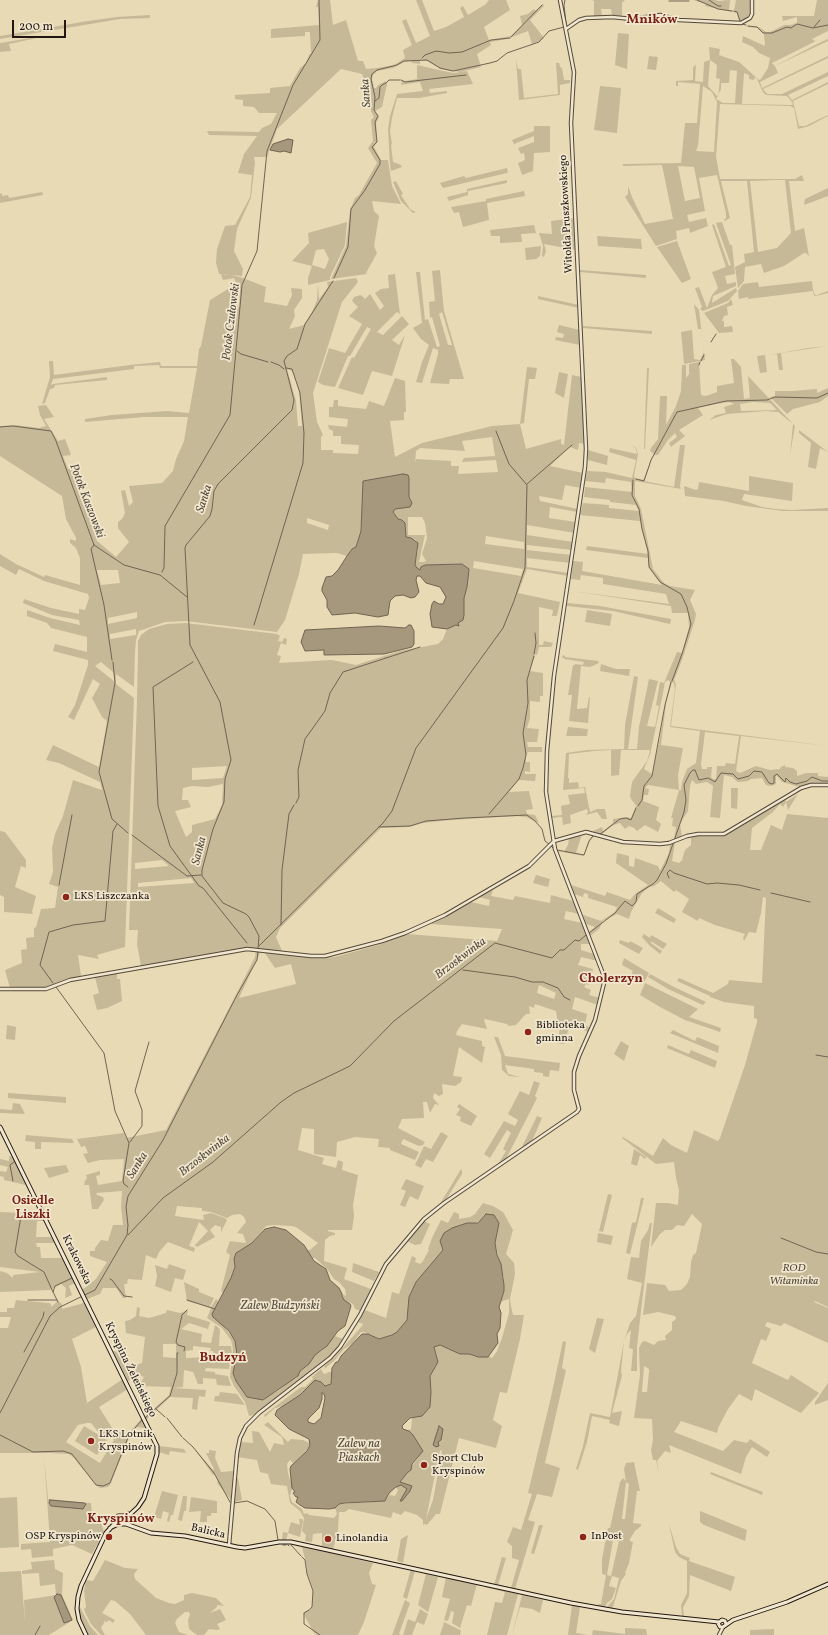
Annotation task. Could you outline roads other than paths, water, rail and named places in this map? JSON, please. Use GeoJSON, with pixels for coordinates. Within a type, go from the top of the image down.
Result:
{"type":"FeatureCollection","features":[{"type":"Feature","properties":{"kind":"main road","name":"Krakowska"},"geometry":{"type":"LineString","coordinates":[[0,1127],[85,1299]]}},
{"type":"Feature","properties":{"kind":"main road","name":"Kryspina Żeleńskiego"},"geometry":{"type":"LineString","coordinates":[[85,1299],[157,1446],[157,1454],[142,1501],[124,1520],[118,1516],[117,1523]]}},
{"type":"Feature","properties":{"kind":"main road","name":"Balicka"},"geometry":{"type":"LineString","coordinates":[[117,1523],[124,1520],[134,1527],[152,1533],[186,1536],[228,1546],[245,1548],[280,1542],[301,1544],[570,1603],[622,1612],[710,1622],[720,1625]]}},
{"type":"Feature","properties":{"kind":"main road"},"geometry":{"type":"LineString","coordinates":[[86,1635],[78,1613],[77,1601],[79,1592],[104,1536],[110,1528],[117,1523]]}},
{"type":"Feature","properties":{"kind":"main road"},"geometry":{"type":"LineString","coordinates":[[720,1625],[789,1602],[828,1584]]}},
{"type":"Feature","properties":{"kind":"main road"},"geometry":{"type":"LineString","coordinates":[[720,1625],[721,1620],[725,1623]]}},
{"type":"Feature","properties":{"kind":"street","name":"Witolda Pruszkowskiego"},"geometry":{"type":"LineString","coordinates":[[228,1546],[238,1445],[246,1426],[259,1413],[330,1358],[340,1347],[360,1315],[386,1264],[422,1221],[443,1204],[578,1111],[579,1107],[574,1090],[575,1069],[595,1020],[605,983],[604,974],[554,842],[547,801],[547,751],[554,672],[586,467],[586,429],[571,122],[574,72],[560,0]]}},
{"type":"Feature","properties":{"kind":"street"},"geometry":{"type":"LineString","coordinates":[[566,29],[579,20],[586,18],[612,17],[632,19],[660,15],[679,20],[741,23],[750,18],[752,14],[752,0]]}},
{"type":"Feature","properties":{"kind":"street"},"geometry":{"type":"LineString","coordinates":[[0,989],[46,989],[63,982],[247,949],[311,956],[325,956],[382,941],[405,933],[452,911],[529,866],[554,842],[586,832],[604,838],[625,842],[660,844],[698,834],[724,834],[801,788],[811,785],[828,785]]}},
{"type":"Feature","properties":{"kind":"street"},"geometry":{"type":"LineString","coordinates":[[719,1635],[720,1625]]}},
{"type":"Feature","properties":{"kind":"water"},"geometry":{"type":"Polygon","coordinates":[[[288,139],[293,140],[291,153],[270,150],[273,144],[288,139]]]}},
{"type":"Feature","properties":{"kind":"water"},"geometry":{"type":"Polygon","coordinates":[[[403,474],[408,475],[409,478],[409,497],[412,503],[410,507],[395,509],[393,512],[398,519],[405,523],[406,537],[411,538],[418,543],[415,565],[417,568],[420,570],[421,567],[425,565],[462,564],[469,569],[464,598],[464,615],[463,620],[458,623],[459,626],[456,625],[447,629],[432,627],[430,614],[432,604],[434,601],[439,604],[443,604],[446,597],[440,587],[426,583],[420,576],[417,576],[416,580],[419,592],[415,597],[411,598],[403,595],[395,596],[390,601],[388,615],[378,617],[355,613],[332,615],[327,607],[327,600],[322,591],[326,577],[332,576],[338,570],[352,549],[356,547],[361,531],[363,481],[403,474]]]}},
{"type":"Feature","properties":{"kind":"water"},"geometry":{"type":"Polygon","coordinates":[[[411,625],[414,631],[414,644],[412,647],[384,654],[324,655],[324,650],[305,651],[301,642],[305,630],[379,626],[405,628],[411,625]]]}},
{"type":"Feature","properties":{"kind":"water","name":"Zalew na Piaskach"},"geometry":{"type":"Polygon","coordinates":[[[486,1214],[494,1215],[499,1223],[495,1243],[497,1255],[501,1264],[504,1291],[499,1307],[501,1313],[500,1328],[497,1334],[498,1343],[488,1357],[460,1354],[440,1345],[434,1347],[438,1362],[430,1376],[430,1407],[422,1416],[410,1418],[402,1426],[403,1429],[409,1431],[413,1435],[423,1451],[412,1464],[411,1470],[400,1482],[412,1486],[410,1491],[402,1501],[400,1501],[407,1489],[401,1485],[389,1493],[385,1501],[345,1503],[329,1509],[305,1508],[300,1505],[296,1502],[298,1497],[296,1497],[293,1493],[295,1492],[292,1488],[290,1469],[291,1466],[307,1451],[310,1445],[309,1439],[289,1429],[275,1415],[277,1410],[300,1395],[315,1380],[321,1382],[325,1386],[331,1384],[332,1368],[362,1334],[368,1334],[379,1339],[397,1332],[407,1320],[409,1297],[416,1282],[443,1250],[440,1241],[444,1233],[452,1228],[467,1223],[478,1223],[486,1214]],[[322,1393],[319,1408],[308,1419],[308,1422],[314,1424],[321,1418],[325,1398],[324,1394],[322,1393]]]}},
{"type":"Feature","properties":{"kind":"water","name":"Zalew Budzyński"},"geometry":{"type":"Polygon","coordinates":[[[274,1227],[286,1230],[304,1245],[314,1261],[326,1269],[330,1280],[339,1288],[344,1300],[351,1306],[345,1326],[338,1331],[327,1346],[315,1355],[309,1364],[300,1371],[298,1376],[263,1400],[247,1397],[236,1381],[233,1373],[237,1354],[235,1341],[229,1331],[213,1317],[212,1314],[231,1278],[235,1267],[234,1259],[236,1253],[252,1243],[265,1229],[274,1227]]]}},
{"type":"Feature","properties":{"kind":"water"},"geometry":{"type":"Polygon","coordinates":[[[439,1426],[443,1429],[441,1440],[438,1442],[439,1446],[436,1447],[433,1445],[439,1426]]]}},
{"type":"Feature","properties":{"kind":"water"},"geometry":{"type":"Polygon","coordinates":[[[50,1500],[86,1504],[83,1509],[51,1506],[49,1503],[50,1500]]]}},
{"type":"Feature","properties":{"kind":"water"},"geometry":{"type":"Polygon","coordinates":[[[57,1594],[61,1595],[72,1620],[64,1623],[54,1597],[57,1594]]]}},
{"type":"Feature","properties":{"kind":"waterway","name":"Potok Czułowski"},"geometry":{"type":"LineString","coordinates":[[162,572],[164,568],[165,526],[230,415],[242,285],[257,251],[267,151],[293,85],[320,40],[319,0]]}},
{"type":"Feature","properties":{"kind":"waterway","name":"Sanka"},"geometry":{"type":"LineString","coordinates":[[565,0],[564,5],[566,23]]}},
{"type":"Feature","properties":{"kind":"waterway"},"geometry":{"type":"LineString","coordinates":[[697,0],[718,9],[732,11]]}},
{"type":"Feature","properties":{"kind":"waterway"},"geometry":{"type":"LineString","coordinates":[[709,0],[718,6],[721,6]]}},
{"type":"Feature","properties":{"kind":"waterway"},"geometry":{"type":"LineString","coordinates":[[669,1],[689,1]]}},
{"type":"Feature","properties":{"kind":"waterway"},"geometry":{"type":"LineString","coordinates":[[511,37],[542,5]]}},
{"type":"Feature","properties":{"kind":"waterway"},"geometry":{"type":"LineString","coordinates":[[734,11],[737,12],[740,21]]}},
{"type":"Feature","properties":{"kind":"waterway"},"geometry":{"type":"LineString","coordinates":[[814,27],[820,20]]}},
{"type":"Feature","properties":{"kind":"waterway"},"geometry":{"type":"LineString","coordinates":[[742,24],[746,25]]}},
{"type":"Feature","properties":{"kind":"waterway"},"geometry":{"type":"LineString","coordinates":[[748,26],[757,27],[763,33],[772,33],[787,27],[791,28],[797,24],[813,28],[828,25]]}},
{"type":"Feature","properties":{"kind":"waterway","name":"Sanka"},"geometry":{"type":"LineString","coordinates":[[334,278],[348,247],[351,209],[365,190],[380,164],[380,160],[372,147],[377,142],[375,122],[378,116],[374,110],[375,97],[371,79],[372,74],[377,70],[397,65],[404,61],[427,60],[440,68],[453,71],[490,63],[497,61],[507,53],[539,42],[549,31],[564,27]]}},
{"type":"Feature","properties":{"kind":"waterway"},"geometry":{"type":"LineString","coordinates":[[422,58],[425,55],[436,51],[449,53],[462,52],[491,40],[510,38]]}},
{"type":"Feature","properties":{"kind":"waterway"},"geometry":{"type":"LineString","coordinates":[[401,80],[405,82],[466,75]]}},
{"type":"Feature","properties":{"kind":"waterway"},"geometry":{"type":"LineString","coordinates":[[375,101],[379,98],[380,87],[382,85],[389,80],[400,80]]}},
{"type":"Feature","properties":{"kind":"waterway","name":"Sanka"},"geometry":{"type":"LineString","coordinates":[[258,949],[259,936],[249,917],[246,914],[223,903],[202,876],[202,870],[213,829],[224,802],[225,779],[231,760],[220,702],[190,645],[185,548],[210,516],[214,491],[218,484],[292,410],[294,400],[284,361],[287,356],[297,349],[305,324],[333,281]]}},
{"type":"Feature","properties":{"kind":"waterway"},"geometry":{"type":"LineString","coordinates":[[711,342],[716,334]]}},
{"type":"Feature","properties":{"kind":"waterway"},"geometry":{"type":"LineString","coordinates":[[237,351],[241,354],[268,362]]}},
{"type":"Feature","properties":{"kind":"waterway"},"geometry":{"type":"LineString","coordinates":[[701,361],[704,355]]}},
{"type":"Feature","properties":{"kind":"waterway"},"geometry":{"type":"LineString","coordinates":[[271,362],[284,369]]}},
{"type":"Feature","properties":{"kind":"waterway"},"geometry":{"type":"LineString","coordinates":[[254,625],[303,463],[304,433],[300,393],[292,369],[286,368]]}},
{"type":"Feature","properties":{"kind":"waterway"},"geometry":{"type":"LineString","coordinates":[[636,479],[644,481],[651,460],[677,412],[726,401],[767,400],[775,397],[817,398],[828,393]]}},
{"type":"Feature","properties":{"kind":"waterway","name":"Potok Kaszowski"},"geometry":{"type":"LineString","coordinates":[[0,427],[13,426],[51,431],[94,545],[124,565],[160,575],[187,597]]}},
{"type":"Feature","properties":{"kind":"waterway"},"geometry":{"type":"LineString","coordinates":[[383,823],[392,811],[416,748],[503,628],[525,568],[527,485],[509,464],[496,431]]}},
{"type":"Feature","properties":{"kind":"waterway"},"geometry":{"type":"LineString","coordinates":[[527,484],[572,445]]}},
{"type":"Feature","properties":{"kind":"waterway"},"geometry":{"type":"LineString","coordinates":[[633,480],[632,495],[639,509],[642,529],[648,551],[649,567],[660,582],[681,594],[687,607],[691,624],[672,681]]}},
{"type":"Feature","properties":{"kind":"waterway"},"geometry":{"type":"LineString","coordinates":[[94,545],[91,549],[104,605],[112,660]]}},
{"type":"Feature","properties":{"kind":"waterway"},"geometry":{"type":"LineString","coordinates":[[534,654],[536,643],[535,633]]}},
{"type":"Feature","properties":{"kind":"waterway"},"geometry":{"type":"LineString","coordinates":[[296,803],[299,797],[298,770],[305,739],[325,711],[330,693],[343,672],[420,647]]}},
{"type":"Feature","properties":{"kind":"waterway"},"geometry":{"type":"LineString","coordinates":[[489,814],[519,779],[523,768],[526,755],[523,733],[528,703],[527,680],[534,656]]}},
{"type":"Feature","properties":{"kind":"waterway"},"geometry":{"type":"LineString","coordinates":[[113,662],[115,683],[99,772],[112,819],[128,833]]}},
{"type":"Feature","properties":{"kind":"waterway"},"geometry":{"type":"LineString","coordinates":[[193,662],[153,687],[158,806],[170,846],[199,886],[203,888],[247,943]]}},
{"type":"Feature","properties":{"kind":"waterway"},"geometry":{"type":"LineString","coordinates":[[638,806],[642,800],[644,786],[652,776],[665,705],[671,682]]}},
{"type":"Feature","properties":{"kind":"waterway","name":"Brzoskwinka"},"geometry":{"type":"LineString","coordinates":[[589,933],[615,913],[625,901],[632,906],[636,902],[637,894],[657,880],[666,864],[684,812],[686,800],[684,785],[693,770],[695,770],[699,780],[708,778],[715,782],[721,773],[733,774],[738,779],[749,776],[754,771],[762,772],[769,783],[772,784],[774,783],[774,776],[777,774],[785,782],[786,778],[790,782],[796,784],[807,781],[812,777],[822,781],[828,781]]}},
{"type":"Feature","properties":{"kind":"waterway"},"geometry":{"type":"LineString","coordinates":[[281,925],[282,870],[289,814],[294,805]]}},
{"type":"Feature","properties":{"kind":"waterway"},"geometry":{"type":"LineString","coordinates":[[599,835],[620,819],[626,818],[631,820],[636,808]]}},
{"type":"Feature","properties":{"kind":"waterway"},"geometry":{"type":"LineString","coordinates":[[59,885],[72,815]]}},
{"type":"Feature","properties":{"kind":"waterway"},"geometry":{"type":"LineString","coordinates":[[379,827],[410,826],[426,821],[527,815],[542,829],[545,841],[549,844]]}},
{"type":"Feature","properties":{"kind":"waterway"},"geometry":{"type":"LineString","coordinates":[[259,946],[383,823]]}},
{"type":"Feature","properties":{"kind":"waterway"},"geometry":{"type":"LineString","coordinates":[[53,983],[40,965],[49,932],[73,925],[105,921],[113,831],[117,824]]}},
{"type":"Feature","properties":{"kind":"waterway"},"geometry":{"type":"LineString","coordinates":[[132,835],[187,876],[201,875]]}},
{"type":"Feature","properties":{"kind":"waterway"},"geometry":{"type":"LineString","coordinates":[[557,850],[584,855],[589,841],[593,836]]}},
{"type":"Feature","properties":{"kind":"waterway"},"geometry":{"type":"LineString","coordinates":[[551,846],[554,849]]}},
{"type":"Feature","properties":{"kind":"waterway"},"geometry":{"type":"LineString","coordinates":[[669,878],[667,873],[670,870],[674,873],[707,884],[717,883],[739,885],[760,890]]}},
{"type":"Feature","properties":{"kind":"waterway"},"geometry":{"type":"LineString","coordinates":[[771,893],[810,902]]}},
{"type":"Feature","properties":{"kind":"waterway","name":"Brzoskwinka"},"geometry":{"type":"LineString","coordinates":[[128,1235],[163,1198],[213,1162],[281,1102],[294,1093],[350,1066],[394,1021],[495,943],[552,958],[560,950],[564,950],[575,940],[579,941],[586,935]]}},
{"type":"Feature","properties":{"kind":"waterway","name":"Sanka"},"geometry":{"type":"LineString","coordinates":[[0,1413],[50,1316],[60,1307],[95,1290],[127,1235],[128,1225],[126,1207],[128,1196],[163,1140],[237,995],[257,960],[258,952]]}},
{"type":"Feature","properties":{"kind":"waterway"},"geometry":{"type":"LineString","coordinates":[[463,970],[515,977],[532,982],[543,982],[558,988],[564,997],[570,1000]]}},
{"type":"Feature","properties":{"kind":"waterway"},"geometry":{"type":"LineString","coordinates":[[56,987],[104,1053],[115,1111],[129,1143],[123,1181],[128,1187]]}},
{"type":"Feature","properties":{"kind":"waterway"},"geometry":{"type":"LineString","coordinates":[[130,1142],[142,1126],[142,1110],[135,1091],[149,1042]]}},
{"type":"Feature","properties":{"kind":"waterway"},"geometry":{"type":"LineString","coordinates":[[816,1055],[828,1057]]}},
{"type":"Feature","properties":{"kind":"waterway"},"geometry":{"type":"LineString","coordinates":[[13,1181],[10,1165],[14,1162]]}},
{"type":"Feature","properties":{"kind":"waterway"},"geometry":{"type":"LineString","coordinates":[[21,1216],[15,1252],[18,1256],[44,1272],[53,1292]]}},
{"type":"Feature","properties":{"kind":"waterway"},"geometry":{"type":"LineString","coordinates":[[781,1238],[816,1252],[828,1254]]}},
{"type":"Feature","properties":{"kind":"waterway"},"geometry":{"type":"LineString","coordinates":[[58,1302],[53,1292],[55,1286],[72,1278]]}},
{"type":"Feature","properties":{"kind":"waterway"},"geometry":{"type":"LineString","coordinates":[[110,1279],[124,1296],[132,1297]]}},
{"type":"Feature","properties":{"kind":"waterway"},"geometry":{"type":"LineString","coordinates":[[28,1300],[57,1300]]}},
{"type":"Feature","properties":{"kind":"waterway"},"geometry":{"type":"LineString","coordinates":[[187,1300],[215,1309]]}},
{"type":"Feature","properties":{"kind":"waterway"},"geometry":{"type":"LineString","coordinates":[[184,1351],[185,1347],[178,1345],[176,1342],[182,1315],[187,1310]]}},
{"type":"Feature","properties":{"kind":"waterway"},"geometry":{"type":"LineString","coordinates":[[24,1352],[43,1317],[44,1312]]}},
{"type":"Feature","properties":{"kind":"waterway"},"geometry":{"type":"LineString","coordinates":[[145,1418],[170,1396],[177,1373],[178,1353]]}},
{"type":"Feature","properties":{"kind":"waterway"},"geometry":{"type":"LineString","coordinates":[[156,1409],[165,1417]]}},
{"type":"Feature","properties":{"kind":"waterway"},"geometry":{"type":"LineString","coordinates":[[167,1418],[182,1437]]}},
{"type":"Feature","properties":{"kind":"waterway"},"geometry":{"type":"LineString","coordinates":[[0,1435],[33,1452],[63,1451],[72,1454],[96,1485],[103,1486],[110,1483],[129,1435],[142,1420]]}},
{"type":"Feature","properties":{"kind":"waterway"},"geometry":{"type":"LineString","coordinates":[[183,1438],[193,1447],[214,1473],[230,1502]]}},
{"type":"Feature","properties":{"kind":"waterway"},"geometry":{"type":"LineString","coordinates":[[234,1503],[247,1501],[265,1509],[275,1521],[278,1540]]}},
{"type":"Feature","properties":{"kind":"waterway"},"geometry":{"type":"LineString","coordinates":[[291,1545],[301,1556]]}},
{"type":"Feature","properties":{"kind":"waterway"},"geometry":{"type":"LineString","coordinates":[[302,1557],[305,1560],[307,1574],[313,1591],[312,1607],[310,1609]]}},
{"type":"Feature","properties":{"kind":"waterway"},"geometry":{"type":"LineString","coordinates":[[309,1610],[304,1613],[304,1624],[320,1635]]}},
{"type":"Feature","properties":{"kind":"waterway"},"geometry":{"type":"LineString","coordinates":[[35,1635],[40,1626]]}},
{"type":"Feature","properties":{"kind":"place","name":"LKS Liszczanka"},"geometry":{"type":"Point","coordinates":[66,897]}},
{"type":"Feature","properties":{"kind":"place","name":"Biblioteka gminna"},"geometry":{"type":"Point","coordinates":[528,1032]}},
{"type":"Feature","properties":{"kind":"place","name":"LKS Lotnik Kryspinów"},"geometry":{"type":"Point","coordinates":[91,1441]}},
{"type":"Feature","properties":{"kind":"place","name":"Sport Club Kryspinów"},"geometry":{"type":"Point","coordinates":[424,1465]}},
{"type":"Feature","properties":{"kind":"place","name":"OSP Kryspinów"},"geometry":{"type":"Point","coordinates":[109,1537]}},
{"type":"Feature","properties":{"kind":"place","name":"InPost"},"geometry":{"type":"Point","coordinates":[583,1537]}},
{"type":"Feature","properties":{"kind":"place","name":"Linolandia"},"geometry":{"type":"Point","coordinates":[328,1539]}},
{"type":"Feature","properties":{"kind":"district","name":"Mników"},"geometry":{"type":"Point","coordinates":[652,21]}},
{"type":"Feature","properties":{"kind":"district","name":"Cholerzyn"},"geometry":{"type":"Point","coordinates":[611,980]}},
{"type":"Feature","properties":{"kind":"district","name":"Osiedle Liszki"},"geometry":{"type":"Point","coordinates":[33,1209]}},
{"type":"Feature","properties":{"kind":"district","name":"Budzyń"},"geometry":{"type":"Point","coordinates":[223,1359]}},
{"type":"Feature","properties":{"kind":"district","name":"Kryspinów"},"geometry":{"type":"Point","coordinates":[121,1520]}},
{"type":"Feature","properties":{"kind":"park label","name":"ROD Witaminka"},"geometry":{"type":"Point","coordinates":[794,1275]}}]}
